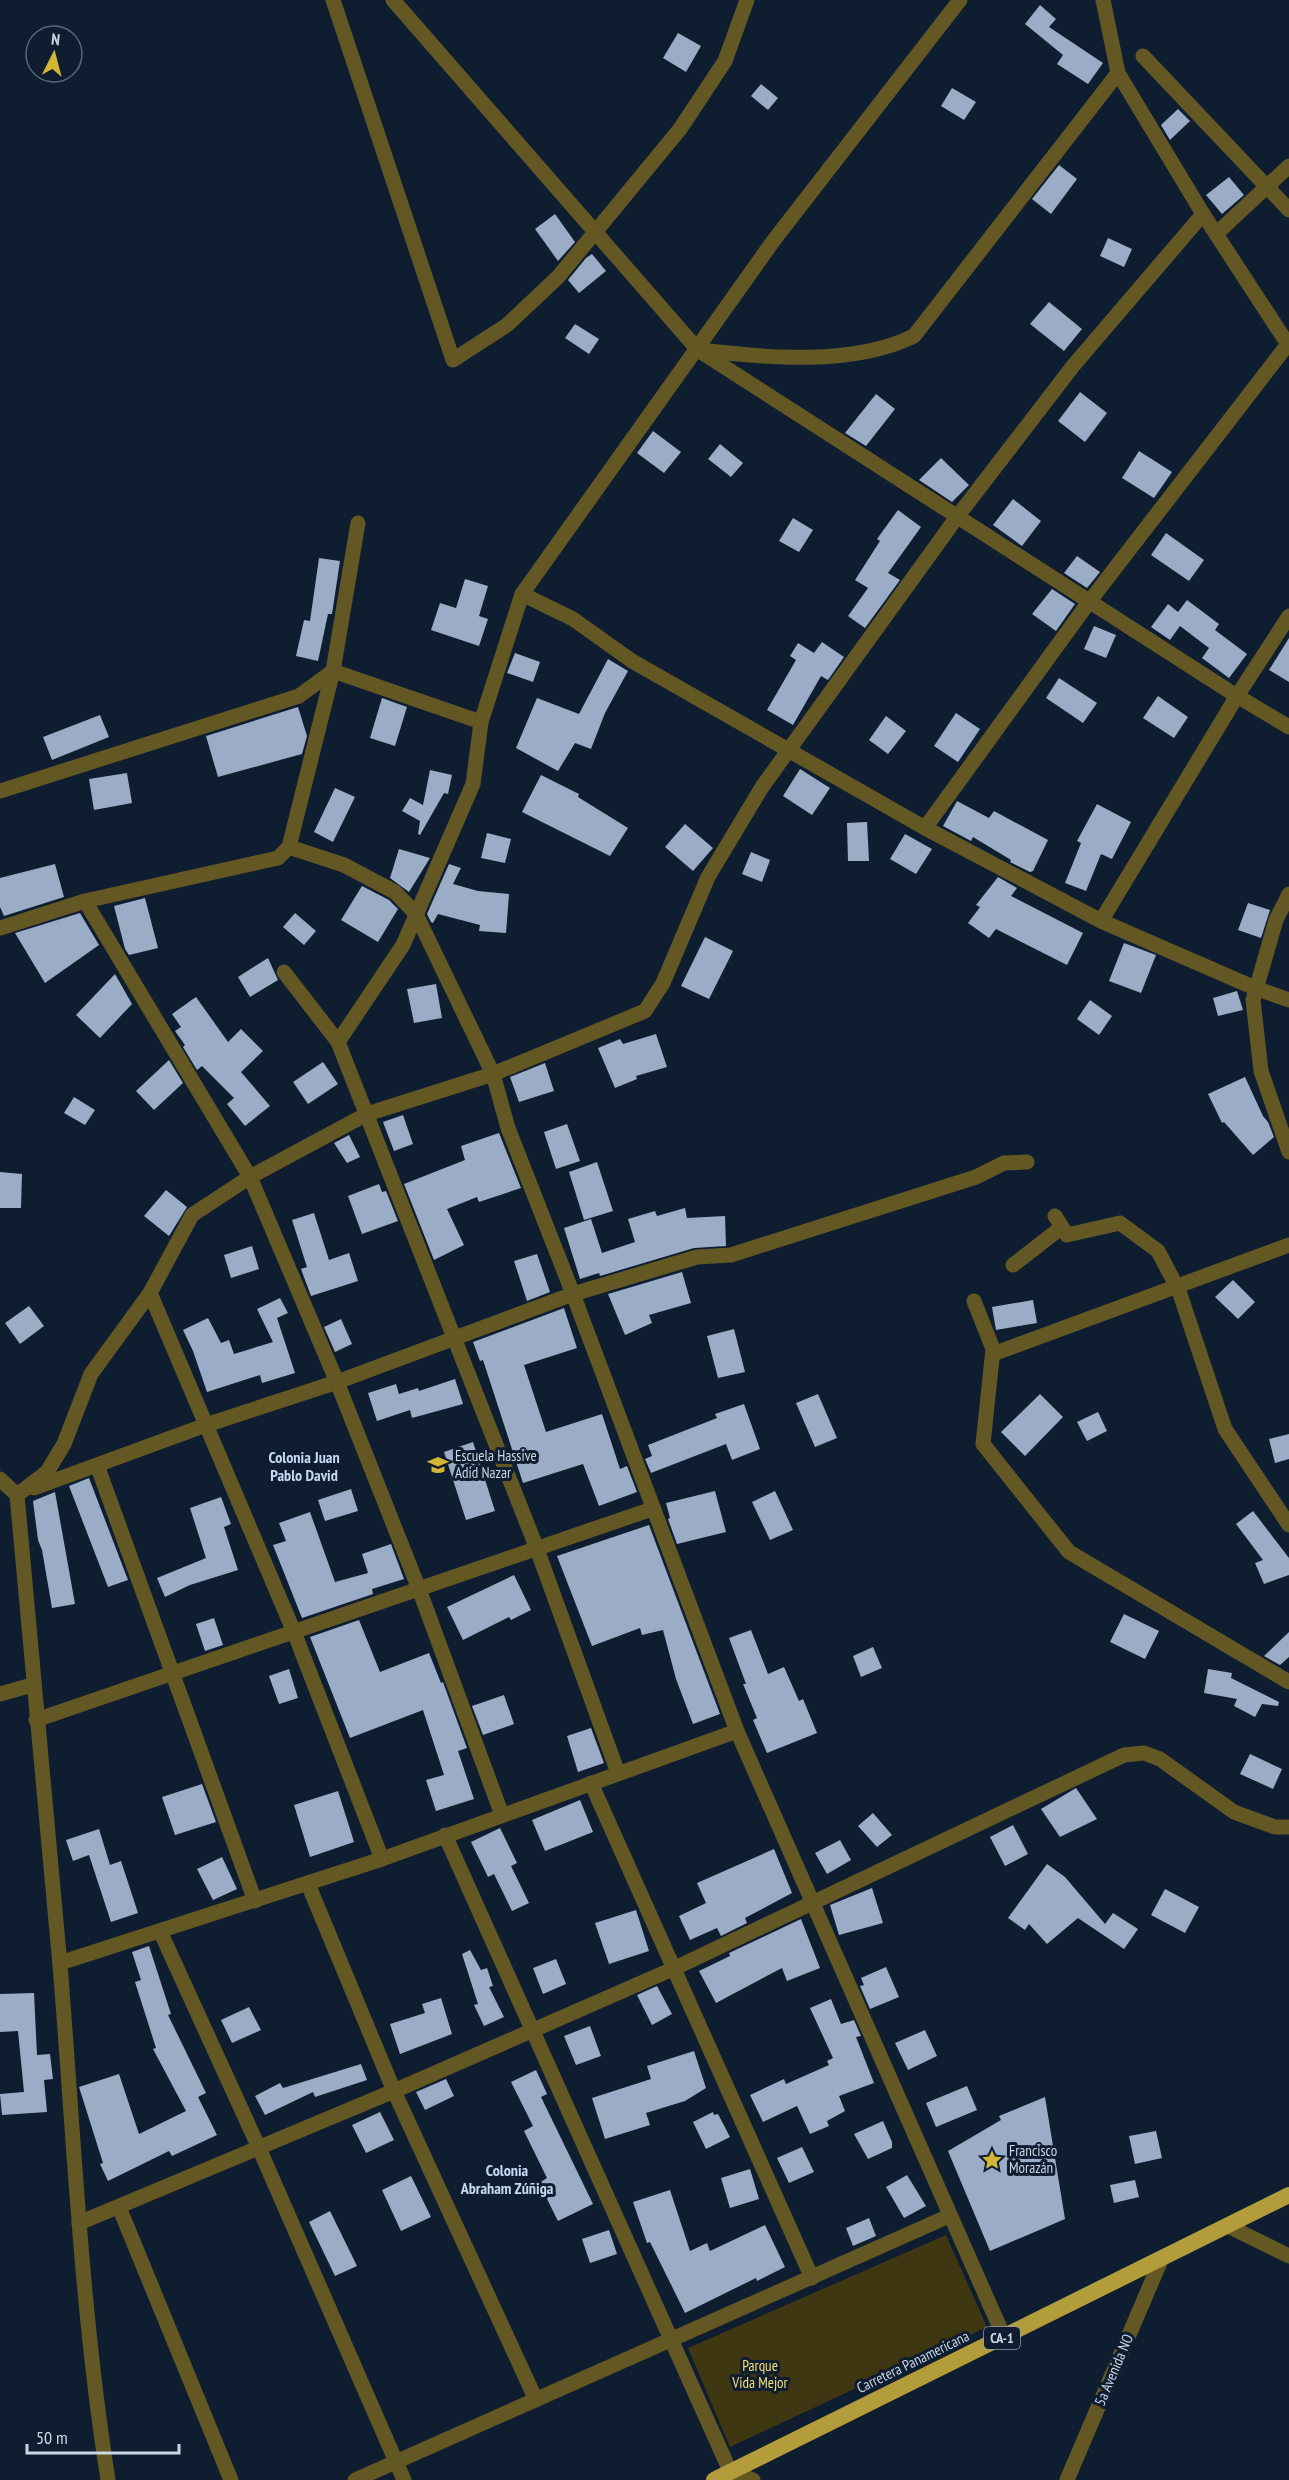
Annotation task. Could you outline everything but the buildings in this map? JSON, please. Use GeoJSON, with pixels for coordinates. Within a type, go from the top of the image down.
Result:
{"type":"FeatureCollection","features":[{"type":"Feature","properties":{"kind":"highway","name":"Carretera Panamericana"},"geometry":{"type":"LineString","coordinates":[[714,2480],[1289,2195]]}},
{"type":"Feature","properties":{"kind":"street"},"geometry":{"type":"LineString","coordinates":[[333,0],[453,360],[507,325],[558,277],[680,129],[725,60],[747,0]]}},
{"type":"Feature","properties":{"kind":"street"},"geometry":{"type":"LineString","coordinates":[[393,0],[698,350],[1089,602],[1289,727]]}},
{"type":"Feature","properties":{"kind":"street"},"geometry":{"type":"LineString","coordinates":[[338,1042],[403,945],[473,784],[481,722],[522,594],[698,350],[774,240],[960,0]]}},
{"type":"Feature","properties":{"kind":"street"},"geometry":{"type":"LineString","coordinates":[[925,828],[1089,602],[1288,345],[1203,214],[1118,73],[1103,0]]}},
{"type":"Feature","properties":{"kind":"street"},"geometry":{"type":"LineString","coordinates":[[1143,56],[1289,210]]}},
{"type":"Feature","properties":{"kind":"street"},"geometry":{"type":"LineString","coordinates":[[698,350],[764,357],[862,354],[893,346],[914,336],[1118,73]]}},
{"type":"Feature","properties":{"kind":"street"},"geometry":{"type":"LineString","coordinates":[[1216,234],[1289,166]]}},
{"type":"Feature","properties":{"kind":"street"},"geometry":{"type":"LineString","coordinates":[[17,1495],[47,1472],[64,1444],[91,1374],[150,1293],[192,1215],[250,1177],[367,1114],[493,1074],[645,1011],[663,983],[708,877],[762,787],[957,517],[1073,366],[1203,214]]}},
{"type":"Feature","properties":{"kind":"street"},"geometry":{"type":"LineString","coordinates":[[0,928],[85,901],[278,858],[289,848],[333,671],[358,523]]}},
{"type":"Feature","properties":{"kind":"street"},"geometry":{"type":"LineString","coordinates":[[522,594],[573,619],[632,661],[925,828],[1101,921],[1255,988],[1289,1000]]}},
{"type":"Feature","properties":{"kind":"street"},"geometry":{"type":"LineString","coordinates":[[1101,921],[1237,696],[1289,616]]}},
{"type":"Feature","properties":{"kind":"street"},"geometry":{"type":"LineString","coordinates":[[333,671],[481,722]]}},
{"type":"Feature","properties":{"kind":"street"},"geometry":{"type":"LineString","coordinates":[[0,791],[298,696],[333,671]]}},
{"type":"Feature","properties":{"kind":"street"},"geometry":{"type":"LineString","coordinates":[[289,848],[344,865],[395,892],[416,914],[493,1074],[508,1128],[573,1294],[736,1731],[1004,2337]]}},
{"type":"Feature","properties":{"kind":"street"},"geometry":{"type":"LineString","coordinates":[[1289,894],[1276,920],[1253,1000],[1262,1071],[1289,1152]]}},
{"type":"Feature","properties":{"kind":"street"},"geometry":{"type":"LineString","coordinates":[[85,901],[250,1177],[337,1382],[419,1589],[502,1815]]}},
{"type":"Feature","properties":{"kind":"street"},"geometry":{"type":"LineString","coordinates":[[285,972],[338,1042],[537,1549],[618,1773]]}},
{"type":"Feature","properties":{"kind":"street"},"geometry":{"type":"LineString","coordinates":[[17,1495],[206,1425],[337,1382],[573,1294],[698,1257],[731,1255],[976,1178],[1004,1163],[1027,1162]]}},
{"type":"Feature","properties":{"kind":"street"},"geometry":{"type":"LineString","coordinates":[[1013,1265],[1059,1221],[1067,1235],[1120,1223],[1158,1251],[1177,1286],[1225,1429],[1289,1525]]}},
{"type":"Feature","properties":{"kind":"street"},"geometry":{"type":"LineString","coordinates":[[993,1354],[1289,1245]]}},
{"type":"Feature","properties":{"kind":"street"},"geometry":{"type":"LineString","coordinates":[[150,1293],[294,1632],[382,1859]]}},
{"type":"Feature","properties":{"kind":"street"},"geometry":{"type":"LineString","coordinates":[[974,1300],[993,1348],[983,1444],[1069,1552],[1289,1682]]}},
{"type":"Feature","properties":{"kind":"street"},"geometry":{"type":"LineString","coordinates":[[97,1465],[255,1901]]}},
{"type":"Feature","properties":{"kind":"street"},"geometry":{"type":"LineString","coordinates":[[0,1479],[17,1495],[32,1685],[60,1963],[79,2223],[100,2429],[108,2480]]}},
{"type":"Feature","properties":{"kind":"street"},"geometry":{"type":"LineString","coordinates":[[36,1720],[652,1509]]}},
{"type":"Feature","properties":{"kind":"street"},"geometry":{"type":"LineString","coordinates":[[0,1694],[32,1685]]}},
{"type":"Feature","properties":{"kind":"street"},"geometry":{"type":"LineString","coordinates":[[60,1963],[382,1859],[736,1731]]}},
{"type":"Feature","properties":{"kind":"street"},"geometry":{"type":"LineString","coordinates":[[79,2223],[394,2091],[675,1968],[1124,1755],[1144,1753],[1160,1759],[1234,1812],[1275,1827],[1289,1827]]}},
{"type":"Feature","properties":{"kind":"street"},"geometry":{"type":"LineString","coordinates":[[591,1783],[812,2277]]}},
{"type":"Feature","properties":{"kind":"street"},"geometry":{"type":"LineString","coordinates":[[445,1835],[730,2471],[753,2480]]}},
{"type":"Feature","properties":{"kind":"street"},"geometry":{"type":"LineString","coordinates":[[308,1884],[394,2091],[536,2400]]}},
{"type":"Feature","properties":{"kind":"street"},"geometry":{"type":"LineString","coordinates":[[160,1931],[259,2148],[404,2480]]}},
{"type":"Feature","properties":{"kind":"street"},"geometry":{"type":"LineString","coordinates":[[119,2207],[231,2480]]}},
{"type":"Feature","properties":{"kind":"street"},"geometry":{"type":"LineString","coordinates":[[355,2480],[949,2216]]}},
{"type":"Feature","properties":{"kind":"street"},"geometry":{"type":"LineString","coordinates":[[1228,2226],[1289,2256]]}},
{"type":"Feature","properties":{"kind":"street","name":"5a Avenida NO"},"geometry":{"type":"LineString","coordinates":[[1067,2480],[1161,2260]]}},
{"type":"Feature","properties":{"kind":"green space","name":"Parque Vida Mejor"},"geometry":{"type":"Polygon","coordinates":[[[946,2235],[987,2327],[730,2447],[688,2348],[946,2235]]]}},
{"type":"Feature","properties":{"kind":"place","name":"Escuela Hassive Adid Nazar"},"geometry":{"type":"Point","coordinates":[438,1465]}},
{"type":"Feature","properties":{"kind":"place","name":"Francisco Morazán"},"geometry":{"type":"Point","coordinates":[992,2160]}},
{"type":"Feature","properties":{"kind":"district","name":"Colonia Juan Pablo David"},"geometry":{"type":"Point","coordinates":[304,1466]}},
{"type":"Feature","properties":{"kind":"district","name":"Colonia Abraham Zúñiga"},"geometry":{"type":"Point","coordinates":[507,2179]}}]}
